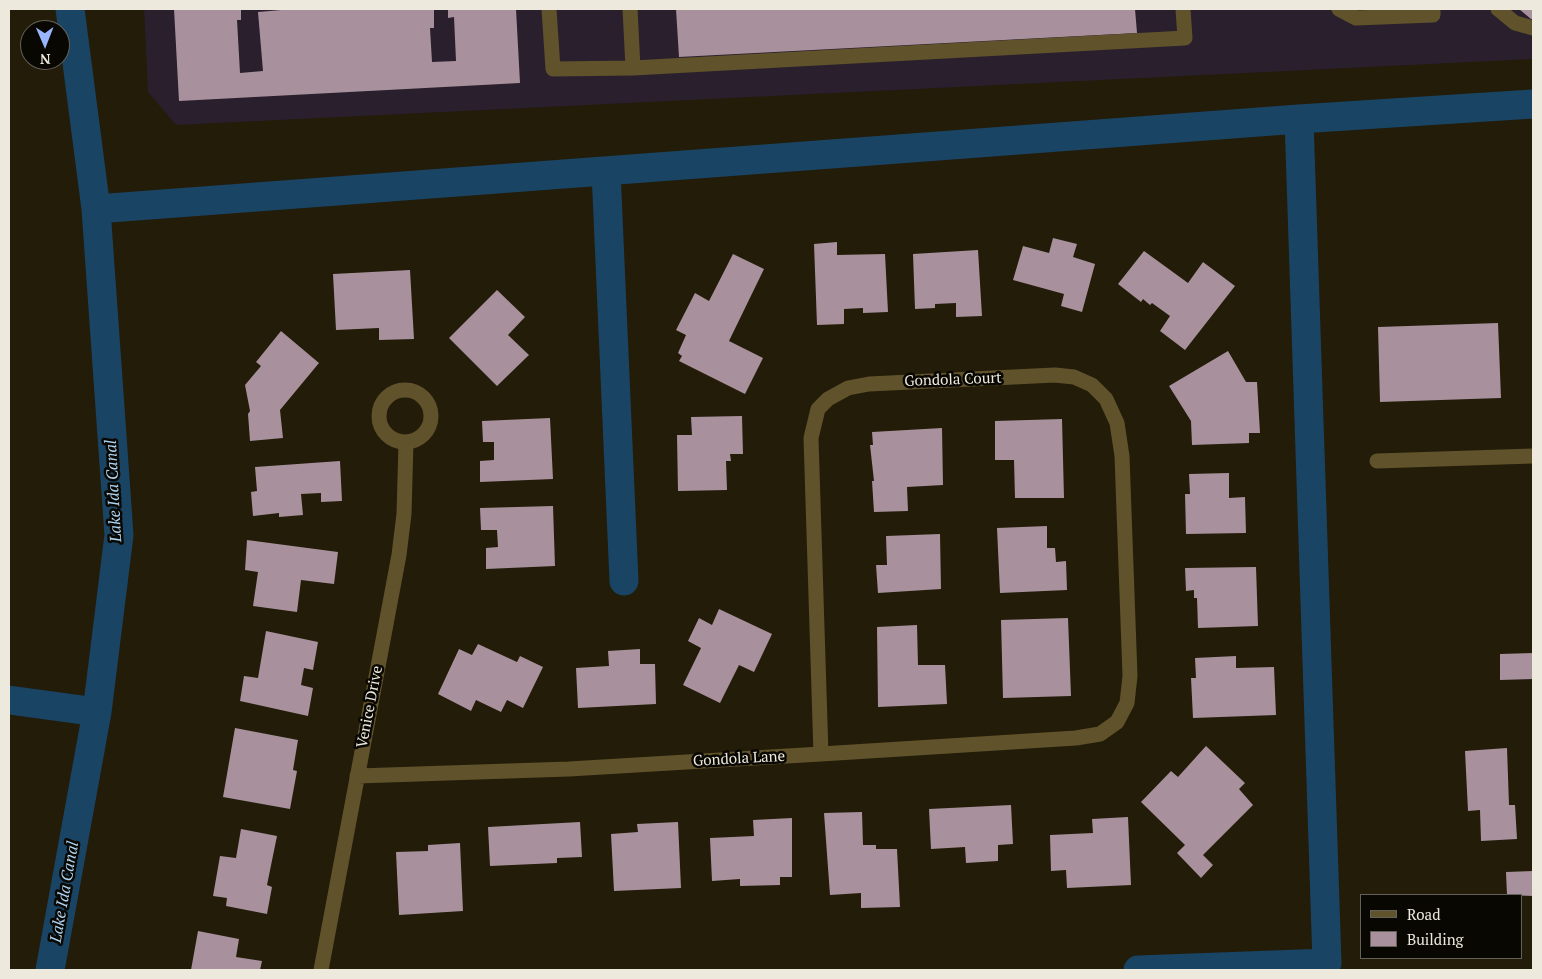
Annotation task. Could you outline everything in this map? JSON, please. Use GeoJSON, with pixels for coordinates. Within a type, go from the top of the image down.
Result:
{"type":"FeatureCollection","features":[{"type":"Feature","properties":{"kind":"street"},"geometry":{"type":"LineString","coordinates":[[549,9],[553,69],[633,68],[1185,38],[1183,9]]}},
{"type":"Feature","properties":{"kind":"street"},"geometry":{"type":"LineString","coordinates":[[630,9],[633,68]]}},
{"type":"Feature","properties":{"kind":"street"},"geometry":{"type":"LineString","coordinates":[[1339,9],[1356,18],[1433,15],[1433,9]]}},
{"type":"Feature","properties":{"kind":"street"},"geometry":{"type":"LineString","coordinates":[[1498,9],[1516,23],[1533,28]]}},
{"type":"Feature","properties":{"kind":"street","name":"Gondola Court"},"geometry":{"type":"LineString","coordinates":[[821,754],[811,438],[818,409],[828,399],[848,388],[869,384],[1055,375],[1074,377],[1092,385],[1106,399],[1117,423],[1122,456],[1125,525],[1129,689],[1127,704],[1117,722]]}},
{"type":"Feature","properties":{"kind":"street","name":"Venice Drive"},"geometry":{"type":"LineString","coordinates":[[321,970],[399,555],[404,514],[406,442]]}},
{"type":"Feature","properties":{"kind":"street"},"geometry":{"type":"LineString","coordinates":[[1376,461],[1533,456]]}},
{"type":"Feature","properties":{"kind":"street","name":"Gondola Lane"},"geometry":{"type":"LineString","coordinates":[[357,776],[559,770],[1076,738],[1100,734],[1117,722]]}},
{"type":"Feature","properties":{"kind":"shaded area"},"geometry":{"type":"Polygon","coordinates":[[[144,9],[1533,9],[1533,59],[176,125],[148,92],[144,9]]]}},
{"type":"Feature","properties":{"kind":"building"},"geometry":{"type":"Polygon","coordinates":[[[174,9],[241,9],[241,20],[237,20],[240,73],[263,71],[258,12],[293,9],[434,9],[434,28],[430,28],[432,62],[456,61],[454,17],[448,18],[448,9],[516,9],[520,83],[179,101],[174,9]]]}},
{"type":"Feature","properties":{"kind":"building"},"geometry":{"type":"Polygon","coordinates":[[[676,9],[1135,9],[1137,33],[679,57],[676,9]]]}},
{"type":"Feature","properties":{"kind":"building"},"geometry":{"type":"Polygon","coordinates":[[[1519,9],[1533,9],[1533,19],[1531,19],[1519,9]]]}},
{"type":"Feature","properties":{"kind":"building"},"geometry":{"type":"Polygon","coordinates":[[[1053,238],[1077,244],[1073,257],[1095,264],[1082,312],[1061,306],[1064,294],[1013,280],[1023,246],[1049,253],[1053,238]]]}},
{"type":"Feature","properties":{"kind":"building"},"geometry":{"type":"Polygon","coordinates":[[[837,242],[837,255],[885,254],[888,312],[863,313],[863,308],[844,309],[844,324],[817,325],[814,244],[837,242]]]}},
{"type":"Feature","properties":{"kind":"building"},"geometry":{"type":"Polygon","coordinates":[[[978,250],[982,316],[956,317],[956,303],[935,304],[935,308],[915,309],[913,254],[978,250]]]}},
{"type":"Feature","properties":{"kind":"building"},"geometry":{"type":"Polygon","coordinates":[[[1144,251],[1188,283],[1203,262],[1235,286],[1185,350],[1160,331],[1170,316],[1152,303],[1150,305],[1143,299],[1141,302],[1118,284],[1144,251]]]}},
{"type":"Feature","properties":{"kind":"building"},"geometry":{"type":"Polygon","coordinates":[[[733,254],[764,269],[729,341],[763,358],[745,394],[679,361],[682,356],[678,353],[686,335],[676,330],[695,293],[709,301],[733,254]]]}},
{"type":"Feature","properties":{"kind":"building"},"geometry":{"type":"Polygon","coordinates":[[[410,270],[414,339],[379,340],[379,328],[336,330],[333,274],[410,270]]]}},
{"type":"Feature","properties":{"kind":"building"},"geometry":{"type":"Polygon","coordinates":[[[497,290],[525,317],[508,335],[529,355],[497,386],[449,338],[497,290]]]}},
{"type":"Feature","properties":{"kind":"building"},"geometry":{"type":"Polygon","coordinates":[[[1498,323],[1501,398],[1380,402],[1378,327],[1498,323]]]}},
{"type":"Feature","properties":{"kind":"building"},"geometry":{"type":"Polygon","coordinates":[[[281,331],[319,363],[280,410],[283,438],[250,441],[248,414],[250,411],[245,385],[261,366],[256,362],[281,331]]]}},
{"type":"Feature","properties":{"kind":"building"},"geometry":{"type":"Polygon","coordinates":[[[1228,351],[1246,382],[1257,382],[1260,433],[1249,433],[1249,443],[1192,445],[1191,421],[1169,386],[1228,351]]]}},
{"type":"Feature","properties":{"kind":"building"},"geometry":{"type":"Polygon","coordinates":[[[742,416],[743,454],[730,454],[731,461],[726,461],[727,490],[678,491],[677,435],[692,435],[691,417],[742,416]]]}},
{"type":"Feature","properties":{"kind":"building"},"geometry":{"type":"Polygon","coordinates":[[[550,418],[553,479],[480,482],[480,461],[494,460],[494,442],[483,442],[482,421],[550,418]]]}},
{"type":"Feature","properties":{"kind":"building"},"geometry":{"type":"Polygon","coordinates":[[[1062,419],[1064,498],[1015,498],[1014,460],[995,460],[995,421],[1062,419]]]}},
{"type":"Feature","properties":{"kind":"building"},"geometry":{"type":"Polygon","coordinates":[[[942,428],[943,485],[907,487],[908,511],[874,512],[872,481],[874,481],[870,445],[873,445],[872,432],[942,428]]]}},
{"type":"Feature","properties":{"kind":"building"},"geometry":{"type":"Polygon","coordinates":[[[340,461],[342,501],[321,502],[321,493],[301,494],[303,515],[279,517],[279,513],[253,516],[251,492],[257,491],[255,467],[340,461]]]}},
{"type":"Feature","properties":{"kind":"building"},"geometry":{"type":"Polygon","coordinates":[[[1229,473],[1229,498],[1245,497],[1246,533],[1186,534],[1185,494],[1190,494],[1189,474],[1229,473]]]}},
{"type":"Feature","properties":{"kind":"building"},"geometry":{"type":"Polygon","coordinates":[[[553,506],[555,566],[486,569],[486,548],[498,547],[497,530],[481,530],[480,508],[553,506]]]}},
{"type":"Feature","properties":{"kind":"building"},"geometry":{"type":"Polygon","coordinates":[[[1047,526],[1047,548],[1055,548],[1056,562],[1066,561],[1067,590],[1000,593],[997,528],[1047,526]]]}},
{"type":"Feature","properties":{"kind":"building"},"geometry":{"type":"Polygon","coordinates":[[[940,534],[941,589],[878,593],[876,565],[887,565],[886,536],[940,534]]]}},
{"type":"Feature","properties":{"kind":"building"},"geometry":{"type":"Polygon","coordinates":[[[247,540],[338,552],[334,584],[301,580],[297,612],[253,606],[258,572],[245,570],[247,540]]]}},
{"type":"Feature","properties":{"kind":"building"},"geometry":{"type":"Polygon","coordinates":[[[1256,567],[1258,626],[1198,628],[1197,598],[1194,598],[1194,590],[1186,591],[1185,568],[1256,567]]]}},
{"type":"Feature","properties":{"kind":"building"},"geometry":{"type":"Polygon","coordinates":[[[719,609],[772,634],[754,672],[739,665],[720,703],[683,685],[701,648],[688,641],[699,618],[712,625],[719,609]]]}},
{"type":"Feature","properties":{"kind":"building"},"geometry":{"type":"Polygon","coordinates":[[[1068,618],[1071,696],[1003,698],[1001,620],[1068,618]]]}},
{"type":"Feature","properties":{"kind":"building"},"geometry":{"type":"Polygon","coordinates":[[[917,625],[918,665],[945,665],[947,704],[878,707],[877,627],[917,625]]]}},
{"type":"Feature","properties":{"kind":"building"},"geometry":{"type":"Polygon","coordinates":[[[266,631],[318,642],[313,670],[304,668],[301,685],[313,688],[308,716],[240,701],[244,676],[258,678],[266,631]]]}},
{"type":"Feature","properties":{"kind":"building"},"geometry":{"type":"Polygon","coordinates":[[[478,644],[517,662],[520,656],[543,667],[523,708],[507,700],[501,712],[476,700],[471,711],[438,694],[459,649],[472,655],[478,644]]]}},
{"type":"Feature","properties":{"kind":"building"},"geometry":{"type":"Polygon","coordinates":[[[640,649],[640,664],[655,664],[656,704],[578,708],[576,668],[609,666],[608,651],[640,649]]]}},
{"type":"Feature","properties":{"kind":"building"},"geometry":{"type":"Polygon","coordinates":[[[1533,653],[1533,679],[1500,680],[1500,654],[1533,653]]]}},
{"type":"Feature","properties":{"kind":"building"},"geometry":{"type":"Polygon","coordinates":[[[1236,656],[1236,668],[1274,667],[1276,715],[1193,718],[1191,678],[1196,678],[1195,658],[1236,656]]]}},
{"type":"Feature","properties":{"kind":"building"},"geometry":{"type":"Polygon","coordinates":[[[235,728],[298,740],[293,770],[297,771],[290,809],[223,797],[235,728]]]}},
{"type":"Feature","properties":{"kind":"building"},"geometry":{"type":"Polygon","coordinates":[[[1206,746],[1245,783],[1239,789],[1253,805],[1203,855],[1213,865],[1201,878],[1177,853],[1185,845],[1141,802],[1171,771],[1178,777],[1206,746]]]}},
{"type":"Feature","properties":{"kind":"building"},"geometry":{"type":"Polygon","coordinates":[[[1507,748],[1509,805],[1515,805],[1517,839],[1481,841],[1480,810],[1468,811],[1465,751],[1507,748]]]}},
{"type":"Feature","properties":{"kind":"building"},"geometry":{"type":"Polygon","coordinates":[[[1011,805],[1013,844],[998,845],[998,861],[966,863],[965,847],[931,849],[929,809],[1011,805]]]}},
{"type":"Feature","properties":{"kind":"building"},"geometry":{"type":"Polygon","coordinates":[[[862,812],[863,845],[876,845],[876,849],[897,849],[900,907],[861,908],[861,893],[830,895],[824,813],[862,812]]]}},
{"type":"Feature","properties":{"kind":"building"},"geometry":{"type":"Polygon","coordinates":[[[1128,817],[1131,885],[1067,888],[1066,870],[1051,871],[1050,835],[1093,833],[1092,819],[1128,817]]]}},
{"type":"Feature","properties":{"kind":"building"},"geometry":{"type":"Polygon","coordinates":[[[792,818],[792,877],[780,877],[780,885],[740,886],[740,879],[712,881],[710,838],[754,836],[753,820],[792,818]]]}},
{"type":"Feature","properties":{"kind":"building"},"geometry":{"type":"Polygon","coordinates":[[[580,822],[582,857],[557,858],[557,863],[490,866],[488,827],[580,822]]]}},
{"type":"Feature","properties":{"kind":"building"},"geometry":{"type":"Polygon","coordinates":[[[678,822],[681,888],[614,891],[611,834],[638,832],[637,824],[678,822]]]}},
{"type":"Feature","properties":{"kind":"building"},"geometry":{"type":"Polygon","coordinates":[[[241,829],[277,836],[267,885],[272,887],[267,914],[226,906],[227,898],[213,896],[220,856],[236,858],[241,829]]]}},
{"type":"Feature","properties":{"kind":"building"},"geometry":{"type":"Polygon","coordinates":[[[460,843],[463,911],[399,915],[396,852],[428,851],[428,845],[460,843]]]}},
{"type":"Feature","properties":{"kind":"building"},"geometry":{"type":"Polygon","coordinates":[[[1533,871],[1533,896],[1507,894],[1506,872],[1533,871]]]}},
{"type":"Feature","properties":{"kind":"building"},"geometry":{"type":"Polygon","coordinates":[[[198,931],[239,939],[236,957],[262,961],[260,970],[191,970],[198,931]]]}},
{"type":"Feature","properties":{"kind":"waterway","name":"Lake Ida Canal"},"geometry":{"type":"LineString","coordinates":[[50,970],[97,712],[119,535],[96,209],[70,9]]}},
{"type":"Feature","properties":{"kind":"waterway"},"geometry":{"type":"LineString","coordinates":[[96,209],[1299,119],[1533,104]]}},
{"type":"Feature","properties":{"kind":"waterway"},"geometry":{"type":"LineString","coordinates":[[1138,970],[1327,963],[1299,119]]}},
{"type":"Feature","properties":{"kind":"waterway"},"geometry":{"type":"LineString","coordinates":[[606,171],[624,581]]}},
{"type":"Feature","properties":{"kind":"waterway"},"geometry":{"type":"LineString","coordinates":[[9,700],[97,712]]}}]}
